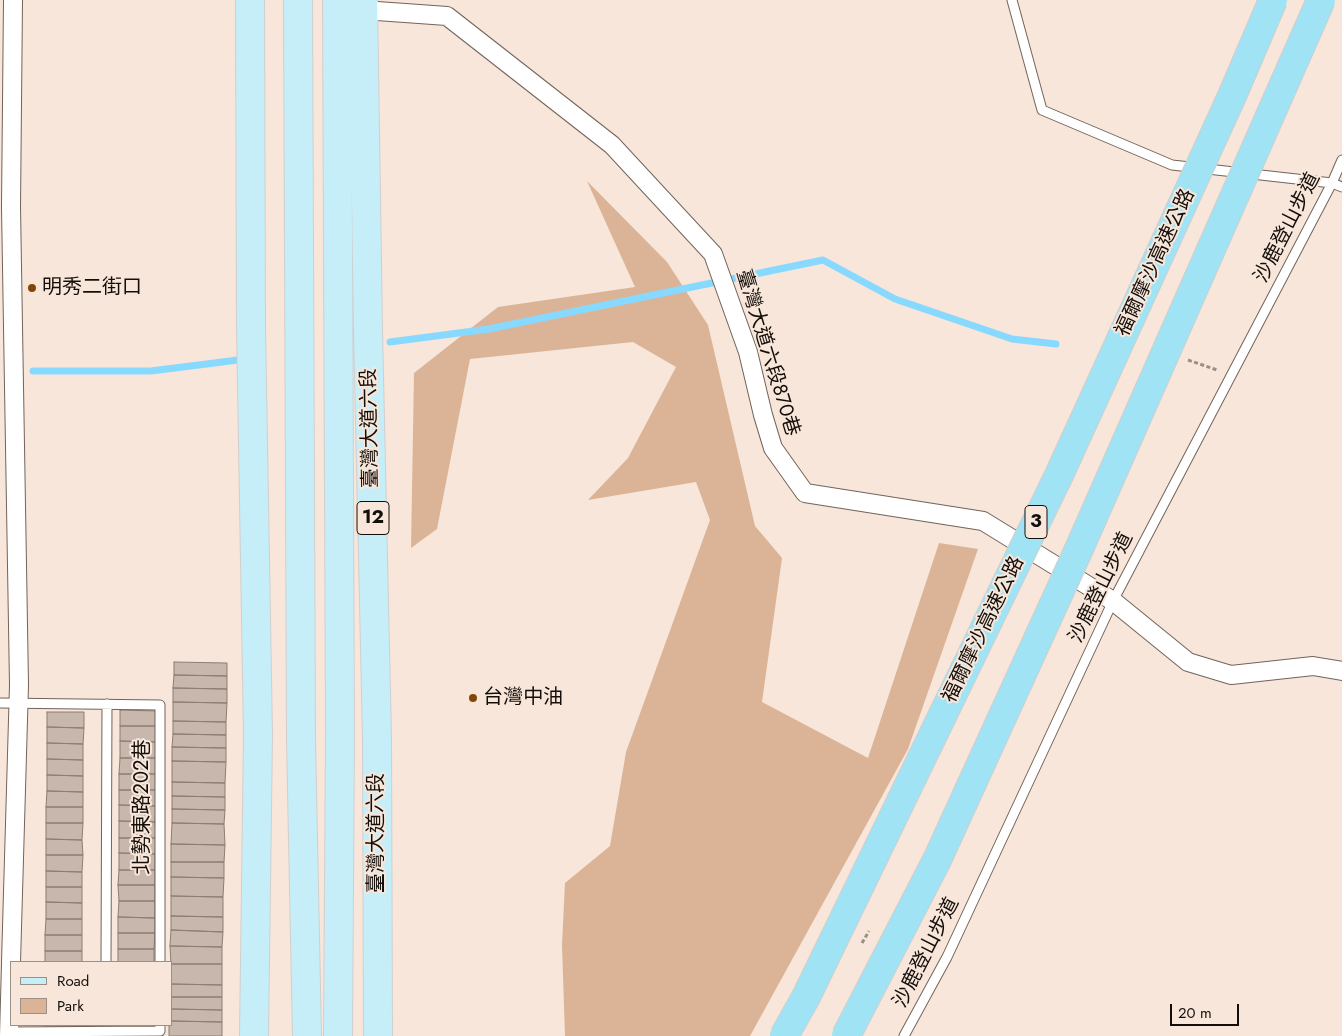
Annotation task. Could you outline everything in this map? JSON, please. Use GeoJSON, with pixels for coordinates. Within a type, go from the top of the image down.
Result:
{"type":"FeatureCollection","features":[{"type":"Feature","properties":{"kind":"highway","name":"福爾摩沙高速公路"},"geometry":{"type":"LineString","coordinates":[[784,1036],[806,996],[1059,475],[1232,96],[1273,0]]}},
{"type":"Feature","properties":{"kind":"highway"},"geometry":{"type":"LineString","coordinates":[[846,1036],[938,860],[1079,549],[1321,0]]}},
{"type":"Feature","properties":{"kind":"main road"},"geometry":{"type":"LineString","coordinates":[[250,0],[251,326],[258,735],[254,1036]]}},
{"type":"Feature","properties":{"kind":"main road"},"geometry":{"type":"LineString","coordinates":[[298,0],[301,730],[307,1036]]}},
{"type":"Feature","properties":{"kind":"main road","name":"臺灣大道六段"},"geometry":{"type":"LineString","coordinates":[[336,0],[340,735],[338,1036]]}},
{"type":"Feature","properties":{"kind":"main road","name":"臺灣大道六段"},"geometry":{"type":"LineString","coordinates":[[363,5],[377,739],[378,1036]]}},
{"type":"Feature","properties":{"kind":"street"},"geometry":{"type":"LineString","coordinates":[[11,961],[19,702],[6,208],[13,0]]}},
{"type":"Feature","properties":{"kind":"street","name":"臺灣大道六段870巷"},"geometry":{"type":"LineString","coordinates":[[363,5],[446,16],[612,145],[713,254],[748,352],[773,448],[805,493],[983,521],[1113,601],[1188,662],[1231,675],[1313,666],[1342,671]]}},
{"type":"Feature","properties":{"kind":"street"},"geometry":{"type":"LineString","coordinates":[[9,1034],[10,998]]}},
{"type":"Feature","properties":{"kind":"lane"},"geometry":{"type":"LineString","coordinates":[[1012,0],[1042,110],[1172,165],[1332,183],[1342,187]]}},
{"type":"Feature","properties":{"kind":"lane","name":"沙鹿登山步道"},"geometry":{"type":"LineString","coordinates":[[904,1036],[947,957],[1113,601],[1332,183],[1342,160]]}},
{"type":"Feature","properties":{"kind":"lane","name":"北勢東路202巷"},"geometry":{"type":"LineString","coordinates":[[0,703],[160,705],[160,961]]}},
{"type":"Feature","properties":{"kind":"lane","name":"北勢東路202巷"},"geometry":{"type":"LineString","coordinates":[[106,961],[107,704]]}},
{"type":"Feature","properties":{"kind":"lane"},"geometry":{"type":"LineString","coordinates":[[9,1034],[106,1028],[160,1031],[160,1026]]}},
{"type":"Feature","properties":{"kind":"green space"},"geometry":{"type":"Polygon","coordinates":[[[587,181],[667,262],[708,325],[755,526],[782,558],[762,702],[868,758],[939,543],[978,549],[908,749],[750,1036],[565,1036],[562,945],[565,883],[610,846],[626,752],[710,520],[696,482],[588,500],[628,458],[676,367],[633,342],[470,359],[437,529],[411,548],[414,373],[498,307],[635,287],[587,181]]]}},
{"type":"Feature","properties":{"kind":"building"},"geometry":{"type":"Polygon","coordinates":[[[174,662],[227,663],[227,676],[174,675],[174,662]]]}},
{"type":"Feature","properties":{"kind":"building"},"geometry":{"type":"Polygon","coordinates":[[[174,675],[227,676],[227,689],[173,688],[174,675]]]}},
{"type":"Feature","properties":{"kind":"building"},"geometry":{"type":"Polygon","coordinates":[[[173,688],[227,689],[227,703],[173,702],[173,688]]]}},
{"type":"Feature","properties":{"kind":"building"},"geometry":{"type":"Polygon","coordinates":[[[173,702],[227,703],[226,722],[173,721],[173,702]]]}},
{"type":"Feature","properties":{"kind":"building"},"geometry":{"type":"Polygon","coordinates":[[[120,710],[157,711],[156,726],[120,726],[120,710]]]}},
{"type":"Feature","properties":{"kind":"building"},"geometry":{"type":"Polygon","coordinates":[[[47,712],[84,712],[84,728],[47,727],[47,712]]]}},
{"type":"Feature","properties":{"kind":"building"},"geometry":{"type":"Polygon","coordinates":[[[173,721],[226,722],[226,735],[173,734],[173,721]]]}},
{"type":"Feature","properties":{"kind":"building"},"geometry":{"type":"Polygon","coordinates":[[[120,726],[156,726],[156,742],[120,741],[120,726]]]}},
{"type":"Feature","properties":{"kind":"building"},"geometry":{"type":"Polygon","coordinates":[[[47,727],[84,728],[83,744],[47,743],[47,727]]]}},
{"type":"Feature","properties":{"kind":"building"},"geometry":{"type":"Polygon","coordinates":[[[173,734],[226,735],[226,748],[172,747],[173,734]]]}},
{"type":"Feature","properties":{"kind":"building"},"geometry":{"type":"Polygon","coordinates":[[[120,741],[156,742],[156,758],[120,758],[120,741]]]}},
{"type":"Feature","properties":{"kind":"building"},"geometry":{"type":"Polygon","coordinates":[[[47,743],[83,744],[83,760],[47,759],[47,743]]]}},
{"type":"Feature","properties":{"kind":"building"},"geometry":{"type":"Polygon","coordinates":[[[172,747],[226,748],[226,762],[172,761],[172,747]]]}},
{"type":"Feature","properties":{"kind":"building"},"geometry":{"type":"Polygon","coordinates":[[[120,758],[156,758],[156,774],[119,774],[120,758]]]}},
{"type":"Feature","properties":{"kind":"building"},"geometry":{"type":"Polygon","coordinates":[[[47,759],[83,760],[83,776],[47,775],[47,759]]]}},
{"type":"Feature","properties":{"kind":"building"},"geometry":{"type":"Polygon","coordinates":[[[172,761],[226,762],[225,783],[172,782],[172,761]]]}},
{"type":"Feature","properties":{"kind":"building"},"geometry":{"type":"Polygon","coordinates":[[[119,774],[156,774],[156,790],[119,790],[119,774]]]}},
{"type":"Feature","properties":{"kind":"building"},"geometry":{"type":"Polygon","coordinates":[[[47,775],[83,776],[83,792],[47,791],[47,775]]]}},
{"type":"Feature","properties":{"kind":"building"},"geometry":{"type":"Polygon","coordinates":[[[172,782],[225,783],[225,797],[172,796],[172,782]]]}},
{"type":"Feature","properties":{"kind":"building"},"geometry":{"type":"Polygon","coordinates":[[[119,790],[156,790],[156,806],[119,805],[119,790]]]}},
{"type":"Feature","properties":{"kind":"building"},"geometry":{"type":"Polygon","coordinates":[[[47,791],[83,792],[83,807],[46,807],[47,791]]]}},
{"type":"Feature","properties":{"kind":"building"},"geometry":{"type":"Polygon","coordinates":[[[172,796],[225,797],[225,810],[172,809],[172,796]]]}},
{"type":"Feature","properties":{"kind":"building"},"geometry":{"type":"Polygon","coordinates":[[[119,805],[156,806],[155,822],[119,821],[119,805]]]}},
{"type":"Feature","properties":{"kind":"building"},"geometry":{"type":"Polygon","coordinates":[[[46,807],[83,807],[83,823],[46,823],[46,807]]]}},
{"type":"Feature","properties":{"kind":"building"},"geometry":{"type":"Polygon","coordinates":[[[172,809],[225,810],[224,824],[172,823],[172,809]]]}},
{"type":"Feature","properties":{"kind":"building"},"geometry":{"type":"Polygon","coordinates":[[[119,821],[155,822],[156,838],[119,838],[119,821]]]}},
{"type":"Feature","properties":{"kind":"building"},"geometry":{"type":"Polygon","coordinates":[[[46,823],[83,823],[82,840],[46,839],[46,823]]]}},
{"type":"Feature","properties":{"kind":"building"},"geometry":{"type":"Polygon","coordinates":[[[172,823],[224,824],[225,845],[171,844],[172,823]]]}},
{"type":"Feature","properties":{"kind":"building"},"geometry":{"type":"Polygon","coordinates":[[[119,838],[156,838],[155,854],[119,853],[119,838]]]}},
{"type":"Feature","properties":{"kind":"building"},"geometry":{"type":"Polygon","coordinates":[[[46,839],[82,840],[83,855],[46,855],[46,839]]]}},
{"type":"Feature","properties":{"kind":"building"},"geometry":{"type":"Polygon","coordinates":[[[171,844],[225,845],[224,862],[171,862],[171,844]]]}},
{"type":"Feature","properties":{"kind":"building"},"geometry":{"type":"Polygon","coordinates":[[[119,853],[155,854],[155,870],[119,870],[119,853]]]}},
{"type":"Feature","properties":{"kind":"building"},"geometry":{"type":"Polygon","coordinates":[[[46,855],[83,855],[82,872],[46,871],[46,855]]]}},
{"type":"Feature","properties":{"kind":"building"},"geometry":{"type":"Polygon","coordinates":[[[171,862],[224,862],[224,878],[171,877],[171,862]]]}},
{"type":"Feature","properties":{"kind":"building"},"geometry":{"type":"Polygon","coordinates":[[[119,870],[155,870],[155,885],[118,885],[119,870]]]}},
{"type":"Feature","properties":{"kind":"building"},"geometry":{"type":"Polygon","coordinates":[[[46,871],[82,872],[82,887],[46,887],[46,871]]]}},
{"type":"Feature","properties":{"kind":"building"},"geometry":{"type":"Polygon","coordinates":[[[171,877],[224,878],[223,897],[171,896],[171,877]]]}},
{"type":"Feature","properties":{"kind":"building"},"geometry":{"type":"Polygon","coordinates":[[[118,885],[155,885],[155,901],[119,901],[118,885]]]}},
{"type":"Feature","properties":{"kind":"building"},"geometry":{"type":"Polygon","coordinates":[[[46,887],[82,887],[82,903],[46,902],[46,887]]]}},
{"type":"Feature","properties":{"kind":"building"},"geometry":{"type":"Polygon","coordinates":[[[171,896],[223,897],[223,917],[171,916],[171,896]]]}},
{"type":"Feature","properties":{"kind":"building"},"geometry":{"type":"Polygon","coordinates":[[[119,901],[155,901],[155,918],[118,917],[119,901]]]}},
{"type":"Feature","properties":{"kind":"building"},"geometry":{"type":"Polygon","coordinates":[[[46,902],[82,903],[82,919],[46,919],[46,902]]]}},
{"type":"Feature","properties":{"kind":"building"},"geometry":{"type":"Polygon","coordinates":[[[171,916],[223,917],[223,932],[171,930],[171,916]]]}},
{"type":"Feature","properties":{"kind":"building"},"geometry":{"type":"Polygon","coordinates":[[[118,917],[155,918],[155,933],[118,933],[118,917]]]}},
{"type":"Feature","properties":{"kind":"building"},"geometry":{"type":"Polygon","coordinates":[[[46,919],[82,919],[82,935],[45,935],[46,919]]]}},
{"type":"Feature","properties":{"kind":"building"},"geometry":{"type":"Polygon","coordinates":[[[171,930],[223,932],[222,947],[170,946],[171,930]]]}},
{"type":"Feature","properties":{"kind":"building"},"geometry":{"type":"Polygon","coordinates":[[[118,933],[155,933],[154,949],[118,949],[118,933]]]}},
{"type":"Feature","properties":{"kind":"building"},"geometry":{"type":"Polygon","coordinates":[[[45,935],[82,935],[82,951],[45,951],[45,935]]]}},
{"type":"Feature","properties":{"kind":"building"},"geometry":{"type":"Polygon","coordinates":[[[170,946],[222,947],[222,964],[172,964],[170,946]]]}},
{"type":"Feature","properties":{"kind":"building"},"geometry":{"type":"Polygon","coordinates":[[[118,949],[154,949],[154,961],[118,961],[118,949]]]}},
{"type":"Feature","properties":{"kind":"building"},"geometry":{"type":"Polygon","coordinates":[[[45,951],[82,951],[82,961],[45,961],[45,951]]]}},
{"type":"Feature","properties":{"kind":"building"},"geometry":{"type":"Polygon","coordinates":[[[172,964],[222,964],[222,985],[172,984],[172,964]]]}},
{"type":"Feature","properties":{"kind":"building"},"geometry":{"type":"Polygon","coordinates":[[[172,984],[222,985],[222,997],[172,997],[172,984]]]}},
{"type":"Feature","properties":{"kind":"building"},"geometry":{"type":"Polygon","coordinates":[[[172,997],[222,997],[222,1010],[172,1009],[172,997]]]}},
{"type":"Feature","properties":{"kind":"building"},"geometry":{"type":"Polygon","coordinates":[[[172,1009],[222,1010],[222,1022],[172,1021],[172,1009]]]}},
{"type":"Feature","properties":{"kind":"building"},"geometry":{"type":"Polygon","coordinates":[[[172,1021],[222,1022],[222,1036],[169,1036],[169,1026],[172,1026],[172,1021]]]}},
{"type":"Feature","properties":{"kind":"building"},"geometry":{"type":"Polygon","coordinates":[[[45,1026],[81,1026],[81,1031],[45,1030],[45,1026]]]}},
{"type":"Feature","properties":{"kind":"building"},"geometry":{"type":"Polygon","coordinates":[[[117,1026],[154,1026],[153,1029],[117,1029],[117,1026]]]}},
{"type":"Feature","properties":{"kind":"waterway"},"geometry":{"type":"LineString","coordinates":[[390,342],[489,329],[823,260],[895,299],[1012,339],[1056,344]]}},
{"type":"Feature","properties":{"kind":"waterway"},"geometry":{"type":"LineString","coordinates":[[33,371],[151,371],[238,360]]}},
{"type":"Feature","properties":{"kind":"place","name":"明秀二街口"},"geometry":{"type":"Point","coordinates":[32,288]}},
{"type":"Feature","properties":{"kind":"place","name":"台灣中油"},"geometry":{"type":"Point","coordinates":[473,698]}}]}
